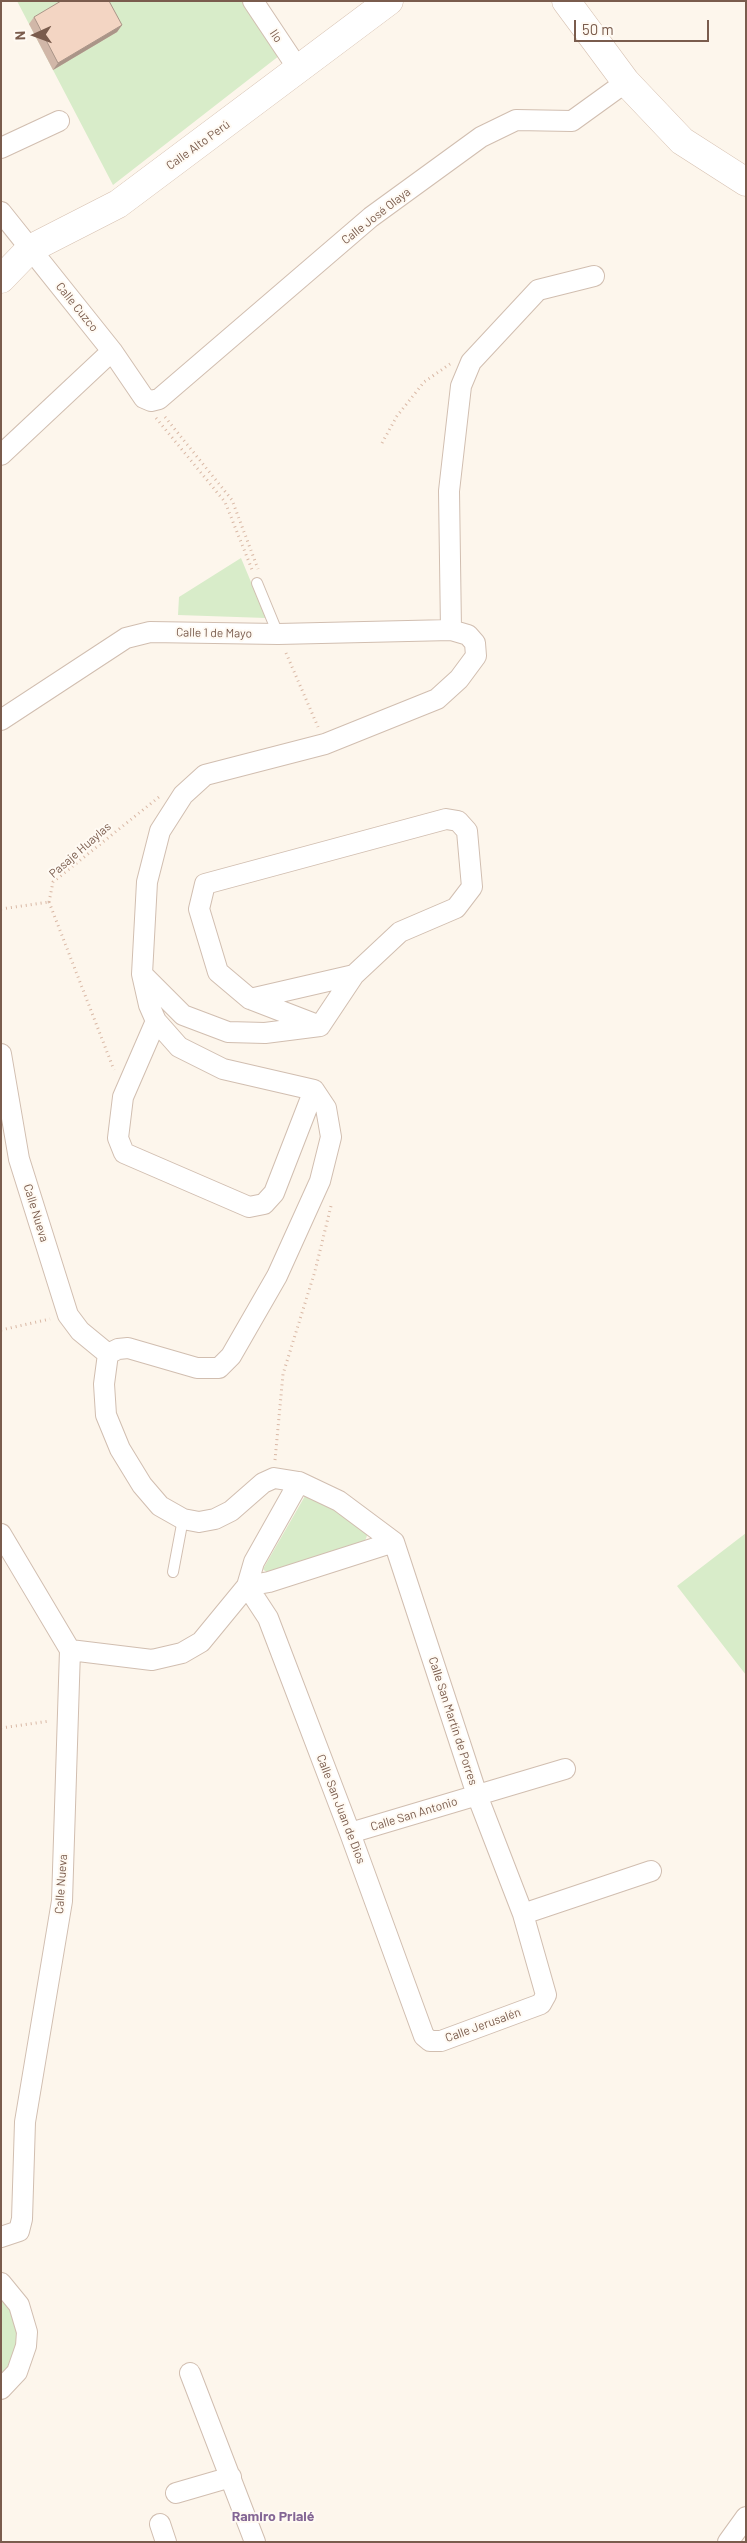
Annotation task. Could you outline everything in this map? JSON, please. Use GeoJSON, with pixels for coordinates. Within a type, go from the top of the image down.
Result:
{"type":"FeatureCollection","features":[{"type":"Feature","properties":{"kind":"street","name":"Ilo"},"geometry":{"type":"LineString","coordinates":[[253,1],[299,70]]}},
{"type":"Feature","properties":{"kind":"street","name":"Calle Alto Perú"},"geometry":{"type":"LineString","coordinates":[[1,279],[30,249],[118,204],[389,1]]}},
{"type":"Feature","properties":{"kind":"street"},"geometry":{"type":"LineString","coordinates":[[566,1],[626,82],[682,141],[746,182]]}},
{"type":"Feature","properties":{"kind":"street","name":"Calle José Olaya"},"geometry":{"type":"LineString","coordinates":[[151,401],[159,399],[371,217],[481,137],[516,120],[572,121],[626,82]]}},
{"type":"Feature","properties":{"kind":"street"},"geometry":{"type":"LineString","coordinates":[[1,148],[59,121]]}},
{"type":"Feature","properties":{"kind":"street","name":"Calle Cuzco"},"geometry":{"type":"LineString","coordinates":[[1,212],[112,351],[144,398],[151,401]]}},
{"type":"Feature","properties":{"kind":"street"},"geometry":{"type":"LineString","coordinates":[[394,1542],[339,1500],[299,1482],[274,1478],[263,1483],[231,1511],[215,1519],[199,1522],[184,1519],[160,1506],[142,1485],[120,1449],[106,1414],[104,1384],[108,1354],[118,1349],[128,1348],[197,1368],[219,1368],[231,1356],[277,1276],[320,1180],[331,1137],[326,1108],[314,1090],[223,1069],[179,1047],[156,1021],[149,1005],[142,974],[146,882],[160,832],[183,795],[205,775],[325,744],[437,700],[459,679],[476,656],[475,642],[468,635],[451,630],[449,491],[461,386],[471,362],[538,290],[594,276]]}},
{"type":"Feature","properties":{"kind":"street"},"geometry":{"type":"LineString","coordinates":[[1,455],[112,351]]}},
{"type":"Feature","properties":{"kind":"street","name":"Calle 1 de Mayo"},"geometry":{"type":"LineString","coordinates":[[1,720],[126,638],[150,632],[278,634],[451,630]]}},
{"type":"Feature","properties":{"kind":"street"},"geometry":{"type":"LineString","coordinates":[[142,974],[183,1015],[228,1032],[265,1033],[320,1026],[354,975],[400,932],[456,908],[472,887],[467,831],[458,821],[446,819],[205,884],[199,909],[218,972],[250,999],[320,1026]]}},
{"type":"Feature","properties":{"kind":"street"},"geometry":{"type":"LineString","coordinates":[[250,999],[354,975]]}},
{"type":"Feature","properties":{"kind":"street"},"geometry":{"type":"LineString","coordinates":[[156,1021],[123,1097],[118,1138],[124,1153],[249,1207],[264,1204],[274,1192],[314,1090]]}},
{"type":"Feature","properties":{"kind":"street","name":"Calle Nueva"},"geometry":{"type":"LineString","coordinates":[[1,1054],[19,1159],[68,1315],[80,1331],[108,1354]]}},
{"type":"Feature","properties":{"kind":"street"},"geometry":{"type":"LineString","coordinates":[[1,1534],[70,1650],[152,1660],[182,1653],[201,1642],[248,1586],[254,1562],[299,1482]]}},
{"type":"Feature","properties":{"kind":"street"},"geometry":{"type":"LineString","coordinates":[[248,1586],[269,1582],[394,1542]]}},
{"type":"Feature","properties":{"kind":"street","name":"Calle San Martín de Porres"},"geometry":{"type":"LineString","coordinates":[[394,1542],[477,1795],[523,1914],[546,1995],[541,2004]]}},
{"type":"Feature","properties":{"kind":"street","name":"Calle San Juan de Dios"},"geometry":{"type":"LineString","coordinates":[[248,1586],[268,1618],[350,1833],[424,2036]]}},
{"type":"Feature","properties":{"kind":"street","name":"Calle Nueva"},"geometry":{"type":"LineString","coordinates":[[1,2237],[19,2231],[22,2220],[25,2122],[62,1901],[66,1718],[70,1650]]}},
{"type":"Feature","properties":{"kind":"street","name":"Calle San Antonio"},"geometry":{"type":"LineString","coordinates":[[350,1833],[565,1769]]}},
{"type":"Feature","properties":{"kind":"street"},"geometry":{"type":"LineString","coordinates":[[523,1914],[651,1871]]}},
{"type":"Feature","properties":{"kind":"street","name":"Calle Jerusalén"},"geometry":{"type":"LineString","coordinates":[[424,2036],[430,2040],[441,2041],[541,2004]]}},
{"type":"Feature","properties":{"kind":"street"},"geometry":{"type":"LineString","coordinates":[[1,2283],[19,2305],[27,2332],[26,2346],[17,2372],[1,2389]]}},
{"type":"Feature","properties":{"kind":"street"},"geometry":{"type":"LineString","coordinates":[[190,2373],[255,2542]]}},
{"type":"Feature","properties":{"kind":"street"},"geometry":{"type":"LineString","coordinates":[[176,2493],[231,2477]]}},
{"type":"Feature","properties":{"kind":"street"},"geometry":{"type":"LineString","coordinates":[[728,2542],[746,2518]]}},
{"type":"Feature","properties":{"kind":"lane"},"geometry":{"type":"LineString","coordinates":[[257,583],[278,634]]}},
{"type":"Feature","properties":{"kind":"lane"},"geometry":{"type":"LineString","coordinates":[[173,1572],[184,1519]]}},
{"type":"Feature","properties":{"kind":"path"},"geometry":{"type":"LineString","coordinates":[[382,443],[397,416],[424,382],[447,365],[471,362]]}},
{"type":"Feature","properties":{"kind":"path"},"geometry":{"type":"LineString","coordinates":[[151,401],[156,417],[226,502],[257,583]]}},
{"type":"Feature","properties":{"kind":"path"},"geometry":{"type":"LineString","coordinates":[[151,401],[232,500],[260,574],[257,583]]}},
{"type":"Feature","properties":{"kind":"path"},"geometry":{"type":"LineString","coordinates":[[278,634],[325,744]]}},
{"type":"Feature","properties":{"kind":"path","name":"Pasaje Huaylas"},"geometry":{"type":"LineString","coordinates":[[49,902],[53,882],[145,806]]}},
{"type":"Feature","properties":{"kind":"path"},"geometry":{"type":"LineString","coordinates":[[1,909],[49,902],[110,1056]]}},
{"type":"Feature","properties":{"kind":"path"},"geometry":{"type":"LineString","coordinates":[[274,1478],[283,1374],[315,1271],[332,1202],[320,1180]]}},
{"type":"Feature","properties":{"kind":"path"},"geometry":{"type":"LineString","coordinates":[[1,1330],[68,1315]]}},
{"type":"Feature","properties":{"kind":"path"},"geometry":{"type":"LineString","coordinates":[[1,1728],[66,1718]]}},
{"type":"Feature","properties":{"kind":"green space"},"geometry":{"type":"Polygon","coordinates":[[[17,1],[250,1],[284,52],[113,185],[17,1]]]}},
{"type":"Feature","properties":{"kind":"green space"},"geometry":{"type":"Polygon","coordinates":[[[241,558],[266,618],[178,615],[179,597],[241,558]]]}},
{"type":"Feature","properties":{"kind":"green space"},"geometry":{"type":"Polygon","coordinates":[[[314,1495],[368,1533],[365,1541],[267,1573],[263,1569],[305,1496],[314,1495]]]}},
{"type":"Feature","properties":{"kind":"green space"},"geometry":{"type":"Polygon","coordinates":[[[746,1533],[746,1675],[677,1586],[746,1533]]]}},
{"type":"Feature","properties":{"kind":"green space"},"geometry":{"type":"Polygon","coordinates":[[[1,2296],[11,2308],[18,2327],[18,2347],[12,2366],[1,2380],[1,2296]]]}},
{"type":"Feature","properties":{"kind":"building"},"geometry":{"type":"Polygon","coordinates":[[[61,1],[109,1],[122,25],[58,63],[34,17],[61,1]]]}},
{"type":"Feature","properties":{"kind":"district","name":"Ramiro Prialé"},"geometry":{"type":"Point","coordinates":[273,2516]}}]}
